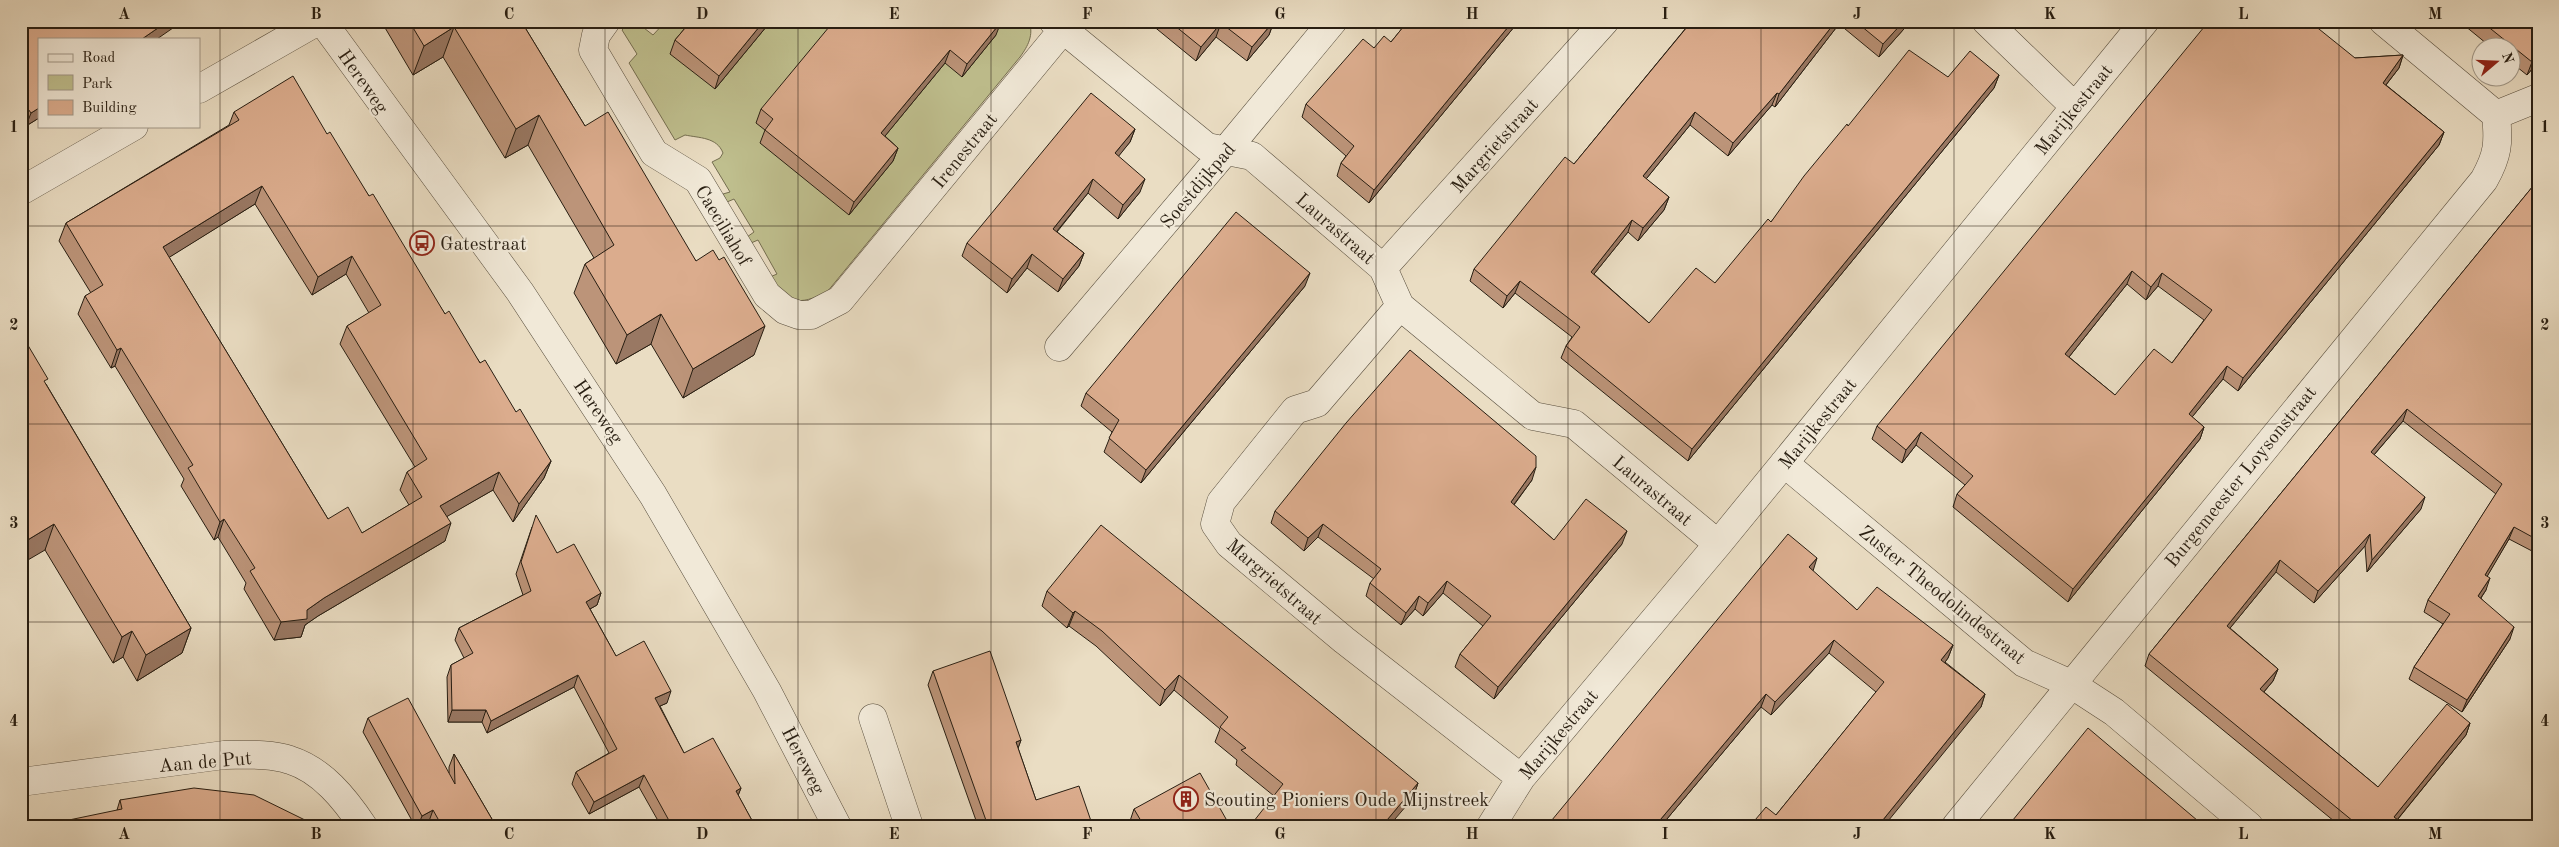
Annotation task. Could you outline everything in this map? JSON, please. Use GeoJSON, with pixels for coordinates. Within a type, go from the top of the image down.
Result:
{"type":"FeatureCollection","features":[{"type":"Feature","properties":{"kind":"street"},"geometry":{"type":"LineString","coordinates":[[200,89],[318,21]]}},
{"type":"Feature","properties":{"kind":"street","name":"Hereweg"},"geometry":{"type":"LineString","coordinates":[[322,21],[396,125],[520,292],[653,495],[767,691],[837,826]]}},
{"type":"Feature","properties":{"kind":"street","name":"Caeciliahof"},"geometry":{"type":"LineString","coordinates":[[606,21],[596,35],[593,50],[603,69],[654,153],[698,180],[767,295],[785,310],[811,316],[840,300],[859,278]]}},
{"type":"Feature","properties":{"kind":"street","name":"Soestdijkpad"},"geometry":{"type":"LineString","coordinates":[[1059,347],[1333,21]]}},
{"type":"Feature","properties":{"kind":"street","name":"Margrietstraat"},"geometry":{"type":"LineString","coordinates":[[1383,268],[1605,21]]}},
{"type":"Feature","properties":{"kind":"street"},"geometry":{"type":"LineString","coordinates":[[1986,21],[2074,106]]}},
{"type":"Feature","properties":{"kind":"street","name":"Marijkestraat"},"geometry":{"type":"LineString","coordinates":[[1491,826],[1521,778],[1784,464],[2145,21]]}},
{"type":"Feature","properties":{"kind":"street"},"geometry":{"type":"LineString","coordinates":[[2383,21],[2496,116],[2538,98]]}},
{"type":"Feature","properties":{"kind":"street","name":"Irenestraat"},"geometry":{"type":"LineString","coordinates":[[859,278],[1062,24]]}},
{"type":"Feature","properties":{"kind":"street","name":"Laurastraat"},"geometry":{"type":"LineString","coordinates":[[1062,24],[1207,147],[1227,149],[1252,156],[1383,268],[1400,306],[1533,416],[1574,424],[1718,544]]}},
{"type":"Feature","properties":{"kind":"street","name":"Burgemeester Loysonstraat"},"geometry":{"type":"LineString","coordinates":[[1956,826],[2484,180],[2494,162],[2498,143],[2496,116]]}},
{"type":"Feature","properties":{"kind":"street"},"geometry":{"type":"LineString","coordinates":[[21,191],[131,128]]}},
{"type":"Feature","properties":{"kind":"street","name":"Margrietstraat"},"geometry":{"type":"LineString","coordinates":[[1400,306],[1317,403],[1295,410],[1221,502],[1215,524],[1229,544],[1344,640],[1521,778]]}},
{"type":"Feature","properties":{"kind":"street","name":"Zuster Theodolindestraat"},"geometry":{"type":"LineString","coordinates":[[1784,464],[2024,663],[2071,684],[2114,712],[2249,826]]}},
{"type":"Feature","properties":{"kind":"street"},"geometry":{"type":"LineString","coordinates":[[873,718],[909,826]]}},
{"type":"Feature","properties":{"kind":"street","name":"Aan de Put"},"geometry":{"type":"LineString","coordinates":[[21,782],[224,755],[256,755],[290,760],[317,774],[344,799],[363,826]]}},
{"type":"Feature","properties":{"kind":"green space"},"geometry":{"type":"Polygon","coordinates":[[[631,21],[635,21],[653,35],[666,21],[1029,21],[1031,31],[1028,44],[1020,57],[827,292],[801,301],[795,300],[783,293],[770,277],[777,274],[758,240],[751,243],[747,237],[754,232],[734,199],[727,202],[723,194],[730,192],[712,162],[720,158],[723,153],[720,148],[707,139],[685,135],[675,140],[629,63],[637,54],[622,30],[631,21]]]}},
{"type":"Feature","properties":{"kind":"building"},"geometry":{"type":"Polygon","coordinates":[[[21,21],[168,21],[143,38],[38,38],[38,109],[31,113],[21,99],[21,21]]]}},
{"type":"Feature","properties":{"kind":"building"},"geometry":{"type":"Polygon","coordinates":[[[409,21],[521,21],[585,126],[608,112],[696,261],[713,250],[719,260],[724,257],[765,326],[693,369],[661,314],[627,335],[585,264],[614,245],[539,115],[516,129],[454,27],[424,46],[409,21]]]}},
{"type":"Feature","properties":{"kind":"building"},"geometry":{"type":"Polygon","coordinates":[[[691,21],[764,21],[719,76],[675,40],[691,21]]]}},
{"type":"Feature","properties":{"kind":"building"},"geometry":{"type":"Polygon","coordinates":[[[834,21],[1001,22],[967,64],[950,50],[881,133],[898,148],[854,202],[765,130],[773,119],[761,109],[834,21]]]}},
{"type":"Feature","properties":{"kind":"building"},"geometry":{"type":"Polygon","coordinates":[[[1169,21],[1274,21],[1252,47],[1221,23],[1201,47],[1169,21]]]}},
{"type":"Feature","properties":{"kind":"building"},"geometry":{"type":"Polygon","coordinates":[[[1408,21],[1513,21],[1374,190],[1341,163],[1354,146],[1306,104],[1363,39],[1374,48],[1384,36],[1391,42],[1408,21]]]}},
{"type":"Feature","properties":{"kind":"building"},"geometry":{"type":"Polygon","coordinates":[[[1692,21],[1836,21],[1779,94],[1777,93],[1733,143],[1695,112],[1643,176],[1669,197],[1643,228],[1632,220],[1591,272],[1649,323],[1696,268],[1715,283],[1768,219],[1771,222],[1804,176],[1847,124],[1848,126],[1909,50],[1948,77],[1970,51],[1999,75],[1692,449],[1566,346],[1580,327],[1520,281],[1507,296],[1474,269],[1565,157],[1574,164],[1692,21]]]}},
{"type":"Feature","properties":{"kind":"building"},"geometry":{"type":"Polygon","coordinates":[[[1855,21],[1904,21],[1883,44],[1855,21]]]}},
{"type":"Feature","properties":{"kind":"building"},"geometry":{"type":"Polygon","coordinates":[[[2209,21],[2309,21],[2355,58],[2403,55],[2383,83],[2444,132],[2243,378],[2227,366],[2189,414],[2204,427],[2073,589],[1957,494],[1973,476],[1921,432],[1906,450],[1877,426],[2209,21]],[[2132,271],[2065,354],[2115,395],[2154,349],[2172,363],[2212,310],[2162,273],[2151,287],[2132,271]]]}},
{"type":"Feature","properties":{"kind":"building"},"geometry":{"type":"Polygon","coordinates":[[[2481,21],[2538,21],[2538,55],[2532,62],[2522,54],[2522,38],[2502,38],[2481,21]]]}},
{"type":"Feature","properties":{"kind":"building"},"geometry":{"type":"Polygon","coordinates":[[[293,76],[327,134],[330,132],[369,196],[373,194],[445,314],[449,311],[480,363],[485,360],[516,412],[520,409],[551,461],[519,504],[499,472],[440,506],[451,523],[324,598],[307,610],[307,619],[281,622],[250,571],[255,568],[224,519],[220,522],[188,468],[193,465],[121,348],[117,350],[85,296],[103,285],[66,223],[239,120],[234,112],[293,76]],[[262,186],[163,247],[328,519],[348,507],[362,533],[422,497],[407,472],[427,459],[347,326],[381,305],[352,256],[318,277],[262,186]]]}},
{"type":"Feature","properties":{"kind":"building"},"geometry":{"type":"Polygon","coordinates":[[[1091,93],[1135,129],[1115,153],[1145,179],[1123,205],[1093,179],[1053,229],[1084,253],[1063,279],[1032,254],[1012,279],[967,243],[1091,93]]]}},
{"type":"Feature","properties":{"kind":"building"},"geometry":{"type":"Polygon","coordinates":[[[2538,180],[2538,392],[2535,395],[2538,397],[2538,537],[2536,539],[2514,527],[2485,575],[2490,578],[2478,596],[2514,627],[2467,700],[2414,667],[2450,614],[2428,600],[2502,484],[2407,409],[2371,452],[2425,497],[2372,560],[2370,534],[2318,591],[2280,560],[2227,626],[2278,669],[2260,689],[2378,787],[2447,704],[2470,723],[2394,817],[2406,826],[2359,826],[2149,654],[2538,180]]]}},
{"type":"Feature","properties":{"kind":"building"},"geometry":{"type":"Polygon","coordinates":[[[1236,212],[1310,273],[1146,470],[1109,438],[1119,420],[1086,393],[1236,212]]]}},
{"type":"Feature","properties":{"kind":"building"},"geometry":{"type":"Polygon","coordinates":[[[21,341],[23,344],[26,342],[48,379],[44,381],[191,628],[146,655],[132,631],[122,637],[54,524],[21,544],[21,341]]]}},
{"type":"Feature","properties":{"kind":"building"},"geometry":{"type":"Polygon","coordinates":[[[1410,350],[1536,456],[1536,467],[1511,502],[1554,540],[1586,499],[1627,531],[1498,687],[1460,654],[1491,616],[1447,581],[1428,603],[1419,596],[1406,613],[1370,583],[1381,569],[1323,524],[1308,538],[1275,511],[1346,423],[1410,350]]]}},
{"type":"Feature","properties":{"kind":"building"},"geometry":{"type":"Polygon","coordinates":[[[536,515],[557,553],[574,544],[601,593],[586,602],[616,656],[644,641],[671,691],[655,698],[684,753],[713,738],[741,788],[736,791],[755,826],[672,826],[644,775],[594,802],[576,772],[617,749],[578,675],[491,721],[486,710],[452,710],[451,665],[473,653],[459,628],[531,591],[521,562],[536,515]]]}},
{"type":"Feature","properties":{"kind":"building"},"geometry":{"type":"Polygon","coordinates":[[[1101,525],[1418,783],[1382,826],[1250,826],[1283,784],[1241,750],[1246,748],[1220,727],[1228,717],[1179,675],[1165,690],[1102,631],[1075,611],[1073,613],[1047,591],[1101,525]]]}},
{"type":"Feature","properties":{"kind":"building"},"geometry":{"type":"Polygon","coordinates":[[[1788,534],[1817,558],[1809,567],[1857,610],[1877,587],[1953,645],[1941,660],[1985,694],[1878,826],[1750,826],[1766,807],[1776,815],[1884,682],[1834,640],[1775,702],[1766,694],[1655,826],[1547,826],[1788,534]]]}},
{"type":"Feature","properties":{"kind":"building"},"geometry":{"type":"Polygon","coordinates":[[[990,651],[1021,740],[1016,742],[1036,800],[1079,786],[1091,821],[1076,826],[988,826],[933,671],[990,651]]]}},
{"type":"Feature","properties":{"kind":"building"},"geometry":{"type":"Polygon","coordinates":[[[408,698],[455,784],[454,754],[496,826],[442,826],[433,810],[422,816],[368,718],[408,698]]]}},
{"type":"Feature","properties":{"kind":"building"},"geometry":{"type":"Polygon","coordinates":[[[2088,728],[2204,826],[2008,826],[2088,728]]]}},
{"type":"Feature","properties":{"kind":"building"},"geometry":{"type":"Polygon","coordinates":[[[1200,773],[1230,826],[1144,826],[1134,809],[1200,773]]]}},
{"type":"Feature","properties":{"kind":"building"},"geometry":{"type":"Polygon","coordinates":[[[194,788],[254,795],[307,821],[311,826],[40,826],[122,809],[120,800],[194,788]]]}},
{"type":"Feature","properties":{"kind":"building"},"geometry":{"type":"Polygon","coordinates":[[[2538,812],[2538,826],[2526,826],[2538,812]]]}},
{"type":"Feature","properties":{"kind":"place","name":"Gatestraat"},"geometry":{"type":"Point","coordinates":[422,243]}},
{"type":"Feature","properties":{"kind":"place","name":"Scouting Pioniers Oude Mijnstreek"},"geometry":{"type":"Point","coordinates":[1186,799]}}]}
